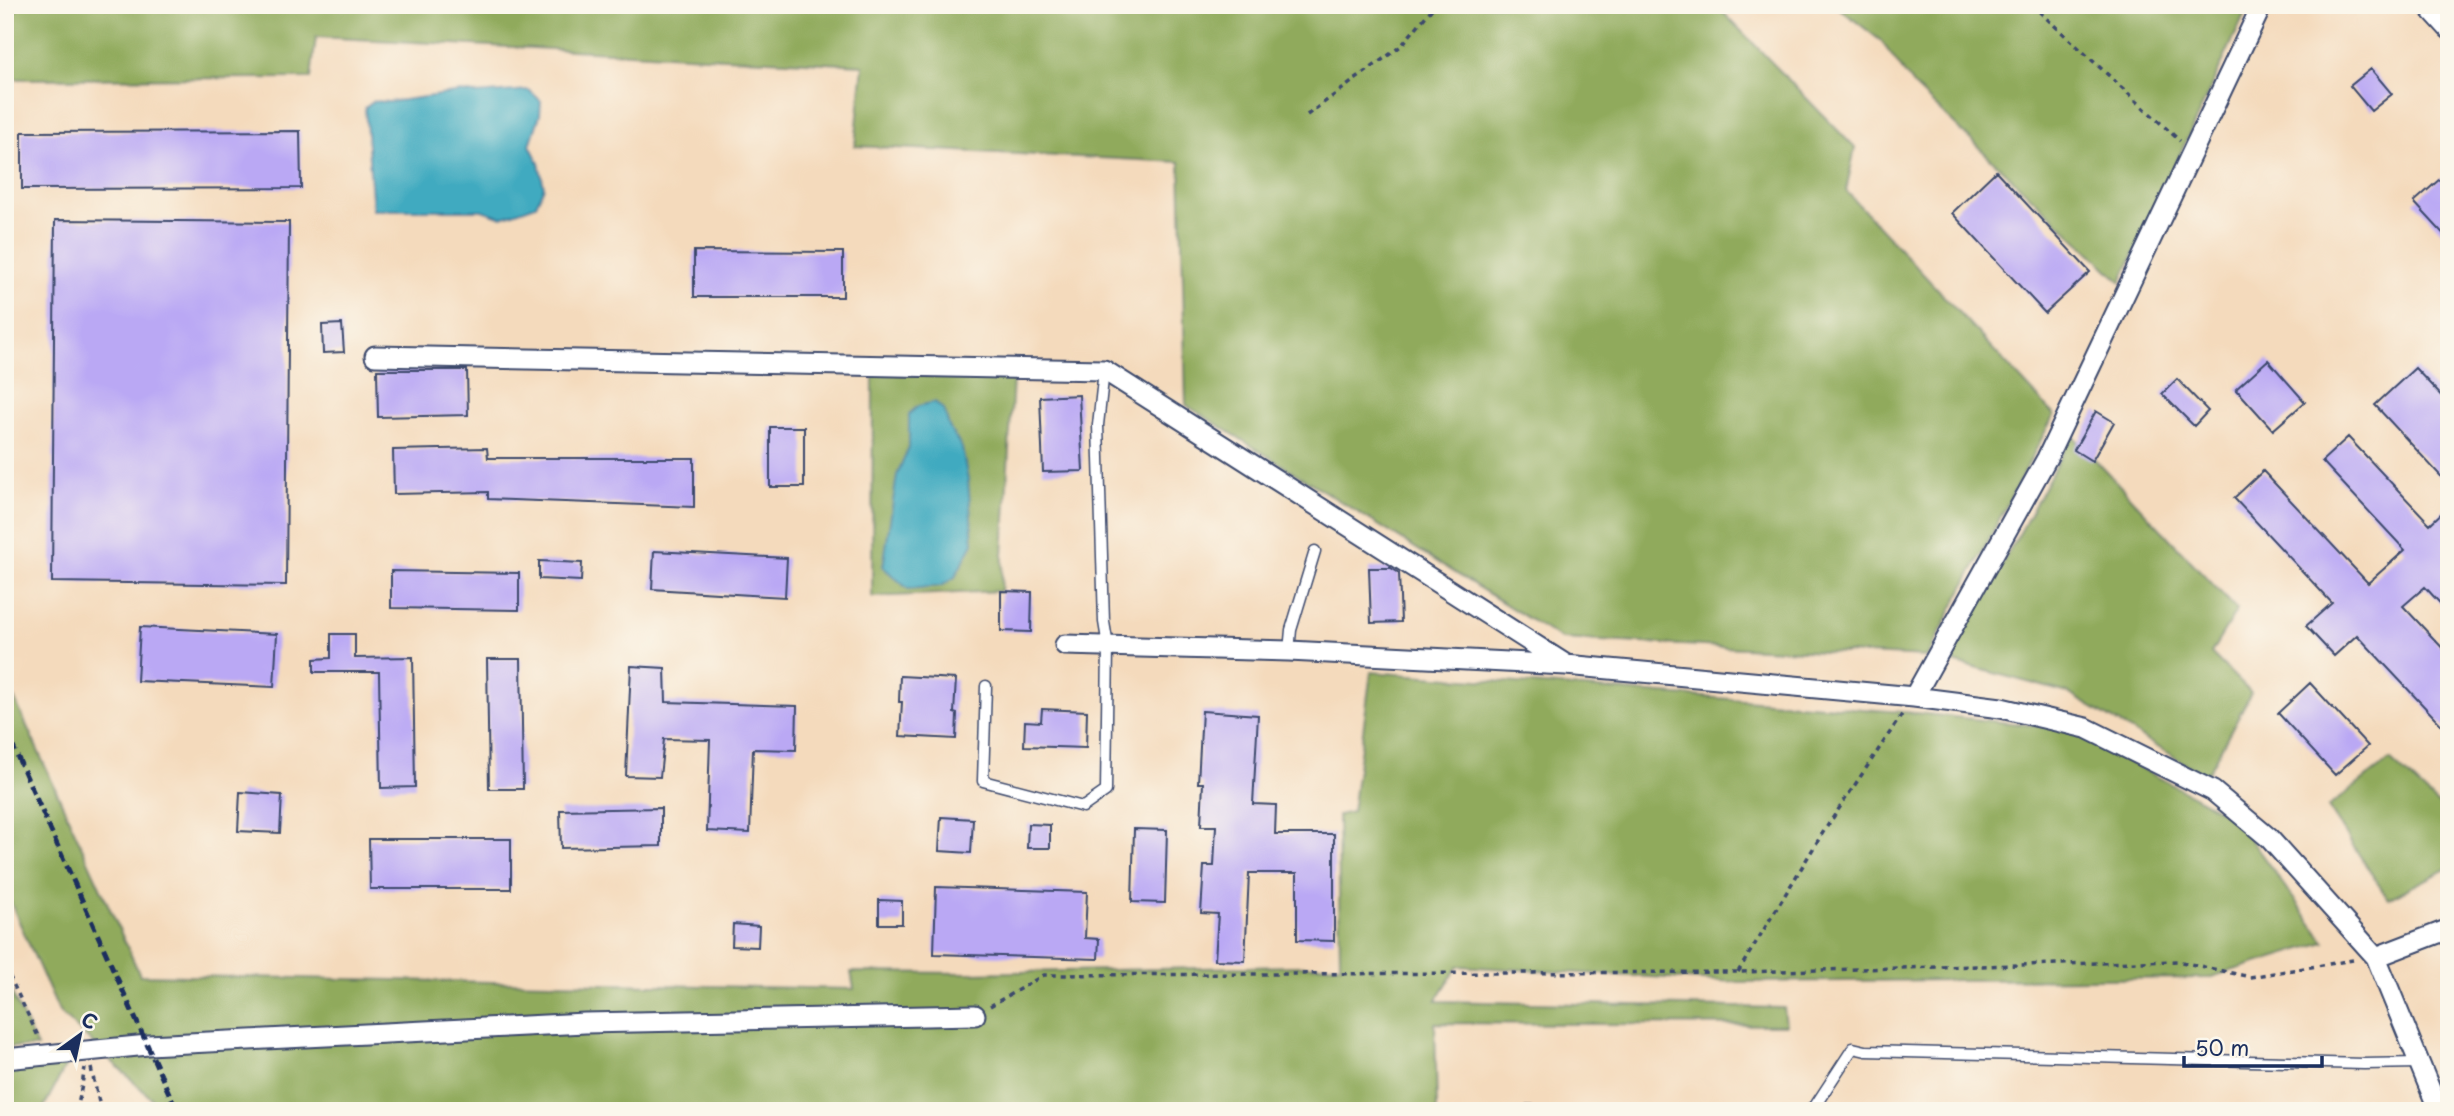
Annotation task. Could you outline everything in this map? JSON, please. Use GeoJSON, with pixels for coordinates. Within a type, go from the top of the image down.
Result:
{"type":"FeatureCollection","features":[{"type":"Feature","properties":{"kind":"street"},"geometry":{"type":"LineString","coordinates":[[1914,697],[2047,457],[2262,5]]}},
{"type":"Feature","properties":{"kind":"street"},"geometry":{"type":"LineString","coordinates":[[2427,5],[2449,29]]}},
{"type":"Feature","properties":{"kind":"street"},"geometry":{"type":"LineString","coordinates":[[375,356],[1104,370],[1566,665]]}},
{"type":"Feature","properties":{"kind":"street"},"geometry":{"type":"LineString","coordinates":[[1065,645],[1289,651],[1566,665],[1914,697],[2001,708],[2085,727],[2213,791],[2269,838],[2376,957],[2419,1063],[2441,1104]]}},
{"type":"Feature","properties":{"kind":"street"},"geometry":{"type":"LineString","coordinates":[[2376,957],[2449,929]]}},
{"type":"Feature","properties":{"kind":"street"},"geometry":{"type":"LineString","coordinates":[[5,1059],[148,1045],[585,1023],[975,1015]]}},
{"type":"Feature","properties":{"kind":"lane"},"geometry":{"type":"LineString","coordinates":[[986,686],[984,780],[1083,807],[1106,791],[1108,646],[1104,622],[1098,425],[1104,370]]}},
{"type":"Feature","properties":{"kind":"lane"},"geometry":{"type":"LineString","coordinates":[[1289,651],[1291,630],[1315,551]]}},
{"type":"Feature","properties":{"kind":"lane"},"geometry":{"type":"LineString","coordinates":[[1806,1111],[1815,1106],[1853,1048],[1894,1052],[2364,1064],[2419,1063]]}},
{"type":"Feature","properties":{"kind":"lane"},"geometry":{"type":"LineString","coordinates":[[1527,1110],[1554,1111]]}},
{"type":"Feature","properties":{"kind":"path"},"geometry":{"type":"LineString","coordinates":[[1307,115],[1401,46],[1435,5]]}},
{"type":"Feature","properties":{"kind":"path"},"geometry":{"type":"LineString","coordinates":[[2032,5],[2192,153]]}},
{"type":"Feature","properties":{"kind":"path"},"geometry":{"type":"LineString","coordinates":[[1738,972],[1822,834],[1914,697]]}},
{"type":"Feature","properties":{"kind":"path"},"geometry":{"type":"LineString","coordinates":[[975,1015],[1044,975],[1738,972],[2177,961],[2250,977],[2376,957]]}},
{"type":"Feature","properties":{"kind":"path"},"geometry":{"type":"LineString","coordinates":[[5,967],[40,1039]]}},
{"type":"Feature","properties":{"kind":"path"},"geometry":{"type":"LineString","coordinates":[[77,1111],[88,1052]]}},
{"type":"Feature","properties":{"kind":"path"},"geometry":{"type":"LineString","coordinates":[[88,1052],[101,1111]]}},
{"type":"Feature","properties":{"kind":"green space"},"geometry":{"type":"Polygon","coordinates":[[[20,5],[1716,5],[1855,148],[1846,191],[2054,415],[1927,657],[1561,639],[1186,405],[1180,162],[855,146],[863,65],[316,37],[311,78],[5,79],[5,26],[20,5]]]}},
{"type":"Feature","properties":{"kind":"green space"},"geometry":{"type":"Polygon","coordinates":[[[1835,5],[2249,5],[2121,282],[1914,86],[1881,41],[1835,5]]]}},
{"type":"Feature","properties":{"kind":"green space"},"geometry":{"type":"Polygon","coordinates":[[[873,373],[1013,379],[1001,591],[872,597],[873,373]]]}},
{"type":"Feature","properties":{"kind":"green space"},"geometry":{"type":"Polygon","coordinates":[[[2072,435],[2237,610],[2211,653],[2251,693],[2206,776],[2068,693],[1946,660],[2022,529],[2072,435]]]}},
{"type":"Feature","properties":{"kind":"green space"},"geometry":{"type":"Polygon","coordinates":[[[1371,672],[1916,713],[2067,729],[2235,818],[2325,942],[2208,978],[1738,982],[1458,966],[1436,1001],[1784,1008],[1786,1025],[1435,1023],[1435,1111],[165,1111],[59,1012],[5,890],[5,678],[140,975],[854,989],[851,972],[969,973],[1340,965],[1338,815],[1352,812],[1371,672]]]}},
{"type":"Feature","properties":{"kind":"green space"},"geometry":{"type":"Polygon","coordinates":[[[2390,760],[2449,814],[2449,868],[2388,899],[2328,807],[2390,760]]]}},
{"type":"Feature","properties":{"kind":"green space"},"geometry":{"type":"Polygon","coordinates":[[[5,979],[37,1047],[5,1047],[5,979]]]}},
{"type":"Feature","properties":{"kind":"green space"},"geometry":{"type":"Polygon","coordinates":[[[66,1065],[42,1111],[5,1111],[5,1066],[66,1065]]]}},
{"type":"Feature","properties":{"kind":"water"},"geometry":{"type":"Polygon","coordinates":[[[529,90],[541,101],[540,115],[530,145],[539,163],[544,187],[536,205],[502,217],[482,210],[373,210],[365,108],[374,101],[389,102],[461,92],[475,94],[529,90]]]}},
{"type":"Feature","properties":{"kind":"water"},"geometry":{"type":"Polygon","coordinates":[[[935,402],[944,410],[950,429],[962,448],[968,480],[973,543],[955,577],[941,586],[908,589],[883,567],[897,475],[909,447],[909,414],[918,406],[935,402]]]}},
{"type":"Feature","properties":{"kind":"building"},"geometry":{"type":"Polygon","coordinates":[[[2371,69],[2392,94],[2371,111],[2350,86],[2371,69]]]}},
{"type":"Feature","properties":{"kind":"building"},"geometry":{"type":"Polygon","coordinates":[[[300,131],[301,188],[22,189],[22,132],[300,131]]]}},
{"type":"Feature","properties":{"kind":"building"},"geometry":{"type":"Polygon","coordinates":[[[1996,171],[2090,272],[2045,313],[1952,213],[1996,171]]]}},
{"type":"Feature","properties":{"kind":"building"},"geometry":{"type":"Polygon","coordinates":[[[2449,171],[2449,240],[2414,202],[2449,171]]]}},
{"type":"Feature","properties":{"kind":"building"},"geometry":{"type":"Polygon","coordinates":[[[55,220],[289,222],[286,585],[52,582],[55,220]]]}},
{"type":"Feature","properties":{"kind":"building"},"geometry":{"type":"Polygon","coordinates":[[[694,251],[843,252],[843,297],[694,297],[694,251]]]}},
{"type":"Feature","properties":{"kind":"building"},"geometry":{"type":"Polygon","coordinates":[[[342,324],[344,352],[323,353],[322,325],[342,324]]]}},
{"type":"Feature","properties":{"kind":"building"},"geometry":{"type":"Polygon","coordinates":[[[2268,360],[2305,402],[2273,430],[2236,389],[2268,360]]]}},
{"type":"Feature","properties":{"kind":"building"},"geometry":{"type":"Polygon","coordinates":[[[2415,368],[2449,404],[2449,485],[2375,405],[2415,368]]]}},
{"type":"Feature","properties":{"kind":"building"},"geometry":{"type":"Polygon","coordinates":[[[377,370],[467,370],[468,415],[378,417],[377,370]]]}},
{"type":"Feature","properties":{"kind":"building"},"geometry":{"type":"Polygon","coordinates":[[[2177,379],[2208,411],[2194,426],[2162,394],[2177,379]]]}},
{"type":"Feature","properties":{"kind":"building"},"geometry":{"type":"Polygon","coordinates":[[[1079,395],[1083,471],[1043,472],[1040,397],[1079,395]]]}},
{"type":"Feature","properties":{"kind":"building"},"geometry":{"type":"Polygon","coordinates":[[[2096,411],[2114,422],[2092,461],[2074,450],[2096,411]]]}},
{"type":"Feature","properties":{"kind":"building"},"geometry":{"type":"Polygon","coordinates":[[[770,427],[804,427],[804,487],[770,487],[770,427]]]}},
{"type":"Feature","properties":{"kind":"building"},"geometry":{"type":"Polygon","coordinates":[[[2348,437],[2430,524],[2449,506],[2449,613],[2425,587],[2403,606],[2449,655],[2449,733],[2357,635],[2334,656],[2306,626],[2332,603],[2234,498],[2263,471],[2368,583],[2405,550],[2322,461],[2348,437]]]}},
{"type":"Feature","properties":{"kind":"building"},"geometry":{"type":"Polygon","coordinates":[[[487,448],[488,458],[694,458],[694,507],[488,499],[488,492],[394,494],[393,450],[487,448]]]}},
{"type":"Feature","properties":{"kind":"building"},"geometry":{"type":"Polygon","coordinates":[[[654,551],[787,558],[785,597],[652,589],[654,551]]]}},
{"type":"Feature","properties":{"kind":"building"},"geometry":{"type":"Polygon","coordinates":[[[539,561],[582,563],[581,581],[539,579],[539,561]]]}},
{"type":"Feature","properties":{"kind":"building"},"geometry":{"type":"Polygon","coordinates":[[[1369,568],[1391,568],[1399,573],[1401,622],[1371,623],[1369,568]]]}},
{"type":"Feature","properties":{"kind":"building"},"geometry":{"type":"Polygon","coordinates":[[[391,571],[519,573],[519,610],[391,608],[391,571]]]}},
{"type":"Feature","properties":{"kind":"building"},"geometry":{"type":"Polygon","coordinates":[[[1001,591],[1032,592],[1031,632],[1001,631],[1001,591]]]}},
{"type":"Feature","properties":{"kind":"building"},"geometry":{"type":"Polygon","coordinates":[[[140,627],[277,634],[274,687],[137,681],[140,627]]]}},
{"type":"Feature","properties":{"kind":"building"},"geometry":{"type":"Polygon","coordinates":[[[331,634],[355,634],[355,658],[413,657],[415,787],[381,788],[379,672],[314,672],[314,659],[331,658],[331,634]]]}},
{"type":"Feature","properties":{"kind":"building"},"geometry":{"type":"Polygon","coordinates":[[[487,659],[521,659],[523,789],[489,789],[487,659]]]}},
{"type":"Feature","properties":{"kind":"building"},"geometry":{"type":"Polygon","coordinates":[[[631,666],[665,668],[666,702],[797,706],[796,750],[753,749],[750,833],[707,831],[710,740],[664,739],[660,777],[626,776],[631,666]]]}},
{"type":"Feature","properties":{"kind":"building"},"geometry":{"type":"Polygon","coordinates":[[[900,676],[956,679],[956,739],[900,736],[900,676]]]}},
{"type":"Feature","properties":{"kind":"building"},"geometry":{"type":"Polygon","coordinates":[[[2310,683],[2368,746],[2335,775],[2278,713],[2310,683]]]}},
{"type":"Feature","properties":{"kind":"building"},"geometry":{"type":"Polygon","coordinates":[[[1042,709],[1087,711],[1086,748],[1024,746],[1025,721],[1041,722],[1042,709]]]}},
{"type":"Feature","properties":{"kind":"building"},"geometry":{"type":"Polygon","coordinates":[[[1202,711],[1258,715],[1253,804],[1276,805],[1275,834],[1334,834],[1334,941],[1297,940],[1297,873],[1249,873],[1245,961],[1215,960],[1218,914],[1201,913],[1204,866],[1214,866],[1216,826],[1201,826],[1203,783],[1198,783],[1202,711]]]}},
{"type":"Feature","properties":{"kind":"building"},"geometry":{"type":"Polygon","coordinates":[[[240,792],[282,795],[280,833],[238,831],[240,792]]]}},
{"type":"Feature","properties":{"kind":"building"},"geometry":{"type":"Polygon","coordinates":[[[661,808],[661,846],[561,848],[560,810],[661,808]]]}},
{"type":"Feature","properties":{"kind":"building"},"geometry":{"type":"Polygon","coordinates":[[[941,817],[973,819],[971,853],[939,851],[941,817]]]}},
{"type":"Feature","properties":{"kind":"building"},"geometry":{"type":"Polygon","coordinates":[[[1028,824],[1050,825],[1050,848],[1027,848],[1028,824]]]}},
{"type":"Feature","properties":{"kind":"building"},"geometry":{"type":"Polygon","coordinates":[[[1134,829],[1167,830],[1165,903],[1132,902],[1134,829]]]}},
{"type":"Feature","properties":{"kind":"building"},"geometry":{"type":"Polygon","coordinates":[[[369,839],[511,839],[511,889],[370,889],[369,839]]]}},
{"type":"Feature","properties":{"kind":"building"},"geometry":{"type":"Polygon","coordinates":[[[936,887],[1087,892],[1085,938],[1099,939],[1098,959],[934,954],[936,887]]]}},
{"type":"Feature","properties":{"kind":"building"},"geometry":{"type":"Polygon","coordinates":[[[879,900],[902,901],[902,924],[879,924],[879,900]]]}},
{"type":"Feature","properties":{"kind":"building"},"geometry":{"type":"Polygon","coordinates":[[[733,924],[759,926],[758,947],[732,946],[733,924]]]}},
{"type":"Feature","properties":{"kind":"railway"},"geometry":{"type":"LineString","coordinates":[[5,729],[177,1111]]}}]}
